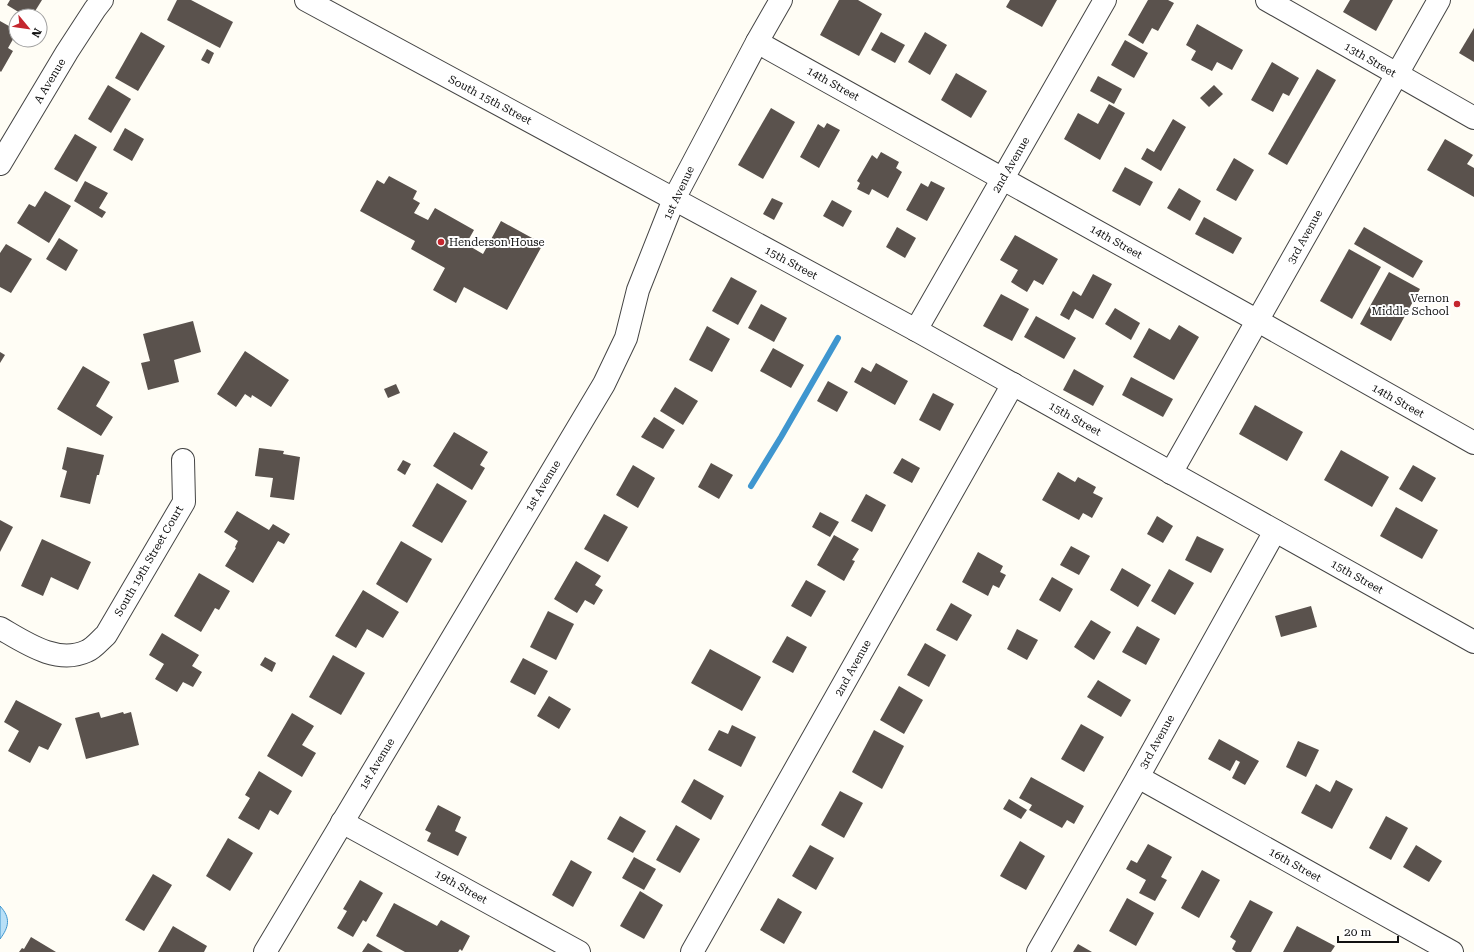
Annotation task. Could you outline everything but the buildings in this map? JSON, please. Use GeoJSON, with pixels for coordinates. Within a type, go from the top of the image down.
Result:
{"type":"FeatureCollection","features":[{"type":"Feature","properties":{"kind":"street","name":"A Avenue"},"geometry":{"type":"LineString","coordinates":[[0,164],[67,52],[102,0]]}},
{"type":"Feature","properties":{"kind":"street","name":"South 15th Street"},"geometry":{"type":"LineString","coordinates":[[306,0],[674,199]]}},
{"type":"Feature","properties":{"kind":"street","name":"1st Avenue"},"geometry":{"type":"LineString","coordinates":[[265,952],[604,384],[626,338],[638,290],[674,199],[757,42],[781,0]]}},
{"type":"Feature","properties":{"kind":"street","name":"2nd Avenue"},"geometry":{"type":"LineString","coordinates":[[916,330],[1105,0]]}},
{"type":"Feature","properties":{"kind":"street","name":"13th Street"},"geometry":{"type":"LineString","coordinates":[[1267,0],[1474,118]]}},
{"type":"Feature","properties":{"kind":"street","name":"3rd Avenue"},"geometry":{"type":"LineString","coordinates":[[1171,473],[1439,0]]}},
{"type":"Feature","properties":{"kind":"street","name":"14th Street"},"geometry":{"type":"LineString","coordinates":[[757,42],[1474,443]]}},
{"type":"Feature","properties":{"kind":"street","name":"15th Street"},"geometry":{"type":"LineString","coordinates":[[674,199],[916,330],[1474,642]]}},
{"type":"Feature","properties":{"kind":"street","name":"2nd Avenue"},"geometry":{"type":"LineString","coordinates":[[692,952],[1013,384]]}},
{"type":"Feature","properties":{"kind":"street","name":"South 19th Street Court"},"geometry":{"type":"LineString","coordinates":[[0,628],[39,650],[64,657],[88,651],[106,635],[184,502],[183,460]]}},
{"type":"Feature","properties":{"kind":"street","name":"3rd Avenue"},"geometry":{"type":"LineString","coordinates":[[1038,952],[1138,778],[1275,531]]}},
{"type":"Feature","properties":{"kind":"street","name":"16th Street"},"geometry":{"type":"LineString","coordinates":[[1138,778],[1452,952]]}},
{"type":"Feature","properties":{"kind":"street","name":"19th Street"},"geometry":{"type":"LineString","coordinates":[[342,822],[579,952]]}},
{"type":"Feature","properties":{"kind":"water"},"geometry":{"type":"Polygon","coordinates":[[[0,906],[4,910],[8,922],[0,939],[0,906]]]}},
{"type":"Feature","properties":{"kind":"waterway"},"geometry":{"type":"LineString","coordinates":[[751,486],[838,338]]}},
{"type":"Feature","properties":{"kind":"place","name":"Henderson House"},"geometry":{"type":"Point","coordinates":[441,242]}},
{"type":"Feature","properties":{"kind":"place","name":"Vernon Middle School"},"geometry":{"type":"Point","coordinates":[1457,304]}}]}
